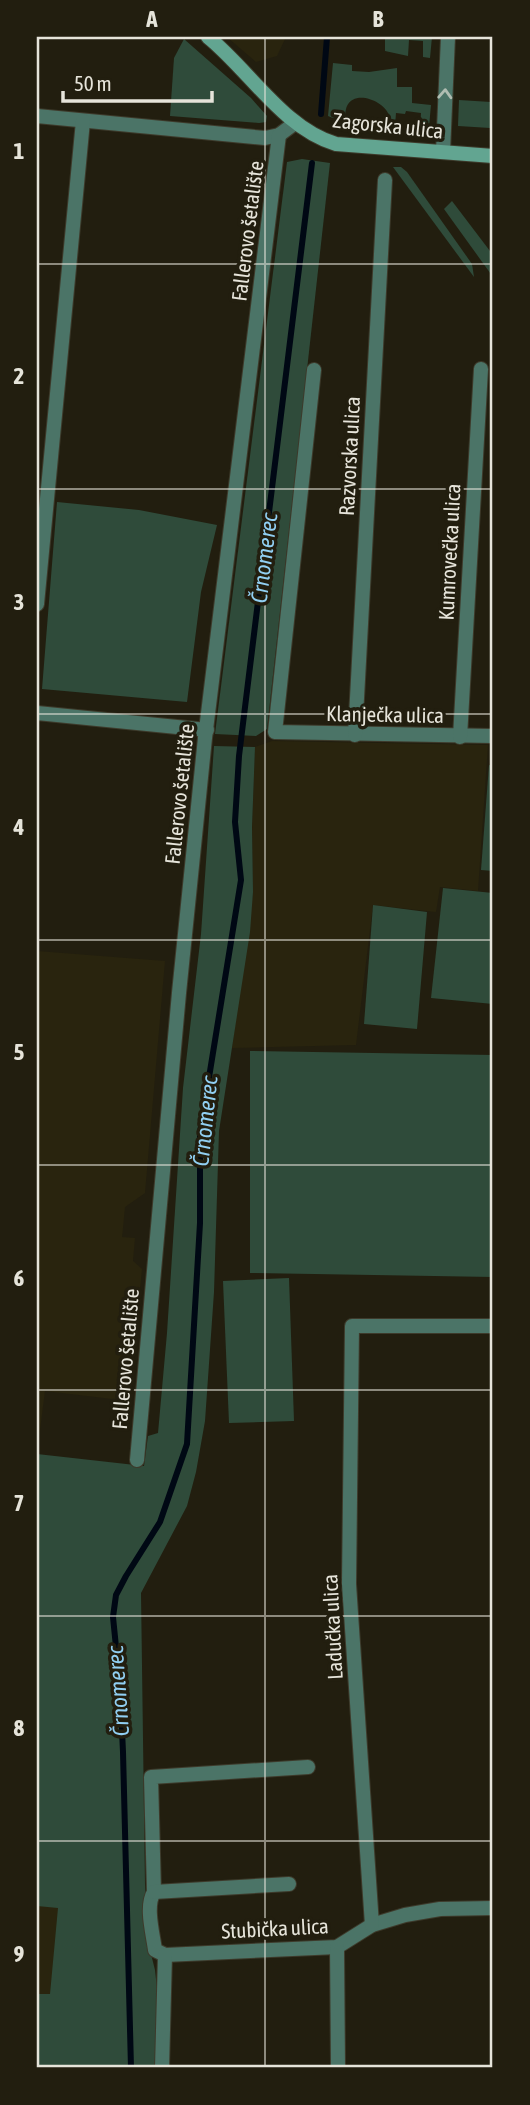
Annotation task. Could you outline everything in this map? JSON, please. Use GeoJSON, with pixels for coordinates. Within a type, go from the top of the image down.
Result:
{"type":"FeatureCollection","features":[{"type":"Feature","properties":{"kind":"street","name":"Zagorska ulica"},"geometry":{"type":"LineString","coordinates":[[208,37],[295,122],[314,136],[336,144],[493,156]]}},
{"type":"Feature","properties":{"kind":"street"},"geometry":{"type":"LineString","coordinates":[[443,152],[448,37]]}},
{"type":"Feature","properties":{"kind":"street"},"geometry":{"type":"LineString","coordinates":[[37,116],[265,138],[279,135],[295,122]]}},
{"type":"Feature","properties":{"kind":"street"},"geometry":{"type":"LineString","coordinates":[[37,604],[83,121]]}},
{"type":"Feature","properties":{"kind":"street","name":"Fallerovo šetalište"},"geometry":{"type":"LineString","coordinates":[[137,1460],[206,730],[279,135]]}},
{"type":"Feature","properties":{"kind":"street","name":"Razvorska ulica"},"geometry":{"type":"LineString","coordinates":[[355,735],[385,180]]}},
{"type":"Feature","properties":{"kind":"street","name":"Kumrovečka ulica"},"geometry":{"type":"LineString","coordinates":[[460,737],[481,369]]}},
{"type":"Feature","properties":{"kind":"street","name":"Klanječka ulica"},"geometry":{"type":"LineString","coordinates":[[314,370],[275,732],[493,736]]}},
{"type":"Feature","properties":{"kind":"street"},"geometry":{"type":"LineString","coordinates":[[37,713],[206,730]]}},
{"type":"Feature","properties":{"kind":"street","name":"Ladučka ulica"},"geometry":{"type":"LineString","coordinates":[[372,1925],[349,1584],[352,1326],[493,1326]]}},
{"type":"Feature","properties":{"kind":"street"},"geometry":{"type":"LineString","coordinates":[[162,2068],[165,1955],[155,1950],[151,1907],[154,1892],[151,1777],[307,1767]]}},
{"type":"Feature","properties":{"kind":"street"},"geometry":{"type":"LineString","coordinates":[[154,1892],[289,1884]]}},
{"type":"Feature","properties":{"kind":"street","name":"Stubička ulica"},"geometry":{"type":"LineString","coordinates":[[165,1955],[337,1947],[372,1925],[405,1915],[435,1910],[493,1908]]}},
{"type":"Feature","properties":{"kind":"street"},"geometry":{"type":"LineString","coordinates":[[337,1947],[338,2068]]}},
{"type":"Feature","properties":{"kind":"shaded area"},"geometry":{"type":"Polygon","coordinates":[[[227,37],[286,37],[277,56],[256,62],[227,37]]]}},
{"type":"Feature","properties":{"kind":"shaded area"},"geometry":{"type":"Polygon","coordinates":[[[272,741],[488,745],[478,891],[440,887],[436,912],[373,905],[356,1045],[232,1048],[253,892],[255,747],[272,741]]]}},
{"type":"Feature","properties":{"kind":"shaded area"},"geometry":{"type":"Polygon","coordinates":[[[37,951],[165,961],[145,1193],[125,1207],[122,1237],[135,1238],[133,1261],[142,1269],[129,1401],[45,1391],[37,1453],[37,951]]]}},
{"type":"Feature","properties":{"kind":"shaded area"},"geometry":{"type":"Polygon","coordinates":[[[37,1453],[95,1785],[37,2068],[37,1453]]]}},
{"type":"Feature","properties":{"kind":"green space"},"geometry":{"type":"Polygon","coordinates":[[[385,37],[432,37],[430,58],[423,57],[423,41],[409,40],[408,56],[385,51],[385,37]]]}},
{"type":"Feature","properties":{"kind":"green space"},"geometry":{"type":"Polygon","coordinates":[[[184,39],[251,98],[267,116],[266,122],[170,116],[174,58],[184,39]]]}},
{"type":"Feature","properties":{"kind":"green space"},"geometry":{"type":"Polygon","coordinates":[[[333,63],[352,65],[352,71],[369,72],[397,68],[397,87],[412,87],[412,103],[431,105],[429,127],[420,130],[421,113],[406,111],[405,114],[396,113],[395,126],[390,127],[386,110],[376,102],[362,98],[356,98],[347,106],[345,123],[328,116],[333,63]]]}},
{"type":"Feature","properties":{"kind":"green space"},"geometry":{"type":"Polygon","coordinates":[[[459,100],[491,102],[490,128],[458,126],[459,100]]]}},
{"type":"Feature","properties":{"kind":"green space"},"geometry":{"type":"Polygon","coordinates":[[[302,159],[330,163],[267,729],[256,736],[215,734],[287,162],[302,159]]]}},
{"type":"Feature","properties":{"kind":"green space"},"geometry":{"type":"Polygon","coordinates":[[[393,167],[401,167],[407,172],[472,264],[474,277],[393,167]]]}},
{"type":"Feature","properties":{"kind":"green space"},"geometry":{"type":"Polygon","coordinates":[[[452,201],[493,255],[493,277],[444,209],[452,201]]]}},
{"type":"Feature","properties":{"kind":"green space"},"geometry":{"type":"Polygon","coordinates":[[[57,502],[139,510],[217,525],[201,592],[187,702],[42,689],[57,502]]]}},
{"type":"Feature","properties":{"kind":"green space"},"geometry":{"type":"Polygon","coordinates":[[[214,746],[255,747],[253,892],[250,932],[219,1131],[214,1292],[205,1421],[187,1506],[141,1593],[145,1884],[149,1946],[158,1998],[159,2068],[37,2068],[37,1994],[50,1994],[58,1908],[37,1906],[37,1454],[144,1466],[148,1436],[158,1433],[183,1088],[201,934],[214,746]]]}},
{"type":"Feature","properties":{"kind":"green space"},"geometry":{"type":"Polygon","coordinates":[[[489,765],[493,766],[493,871],[481,870],[489,765]]]}},
{"type":"Feature","properties":{"kind":"green space"},"geometry":{"type":"Polygon","coordinates":[[[443,888],[493,893],[493,1004],[431,998],[443,888]]]}},
{"type":"Feature","properties":{"kind":"green space"},"geometry":{"type":"Polygon","coordinates":[[[373,905],[427,912],[417,1029],[364,1024],[373,905]]]}},
{"type":"Feature","properties":{"kind":"green space"},"geometry":{"type":"Polygon","coordinates":[[[250,1051],[493,1055],[493,1277],[250,1273],[250,1051]]]}},
{"type":"Feature","properties":{"kind":"green space"},"geometry":{"type":"Polygon","coordinates":[[[289,1278],[294,1421],[229,1423],[223,1281],[289,1278]]]}},
{"type":"Feature","properties":{"kind":"waterway","name":"Črnomerec"},"geometry":{"type":"LineString","coordinates":[[321,114],[327,37]]}},
{"type":"Feature","properties":{"kind":"waterway","name":"Črnomerec"},"geometry":{"type":"LineString","coordinates":[[131,2068],[123,1752],[113,1617],[116,1595],[160,1522],[187,1444],[200,1223],[200,1133],[241,880],[235,822],[239,756],[312,163]]}}]}
